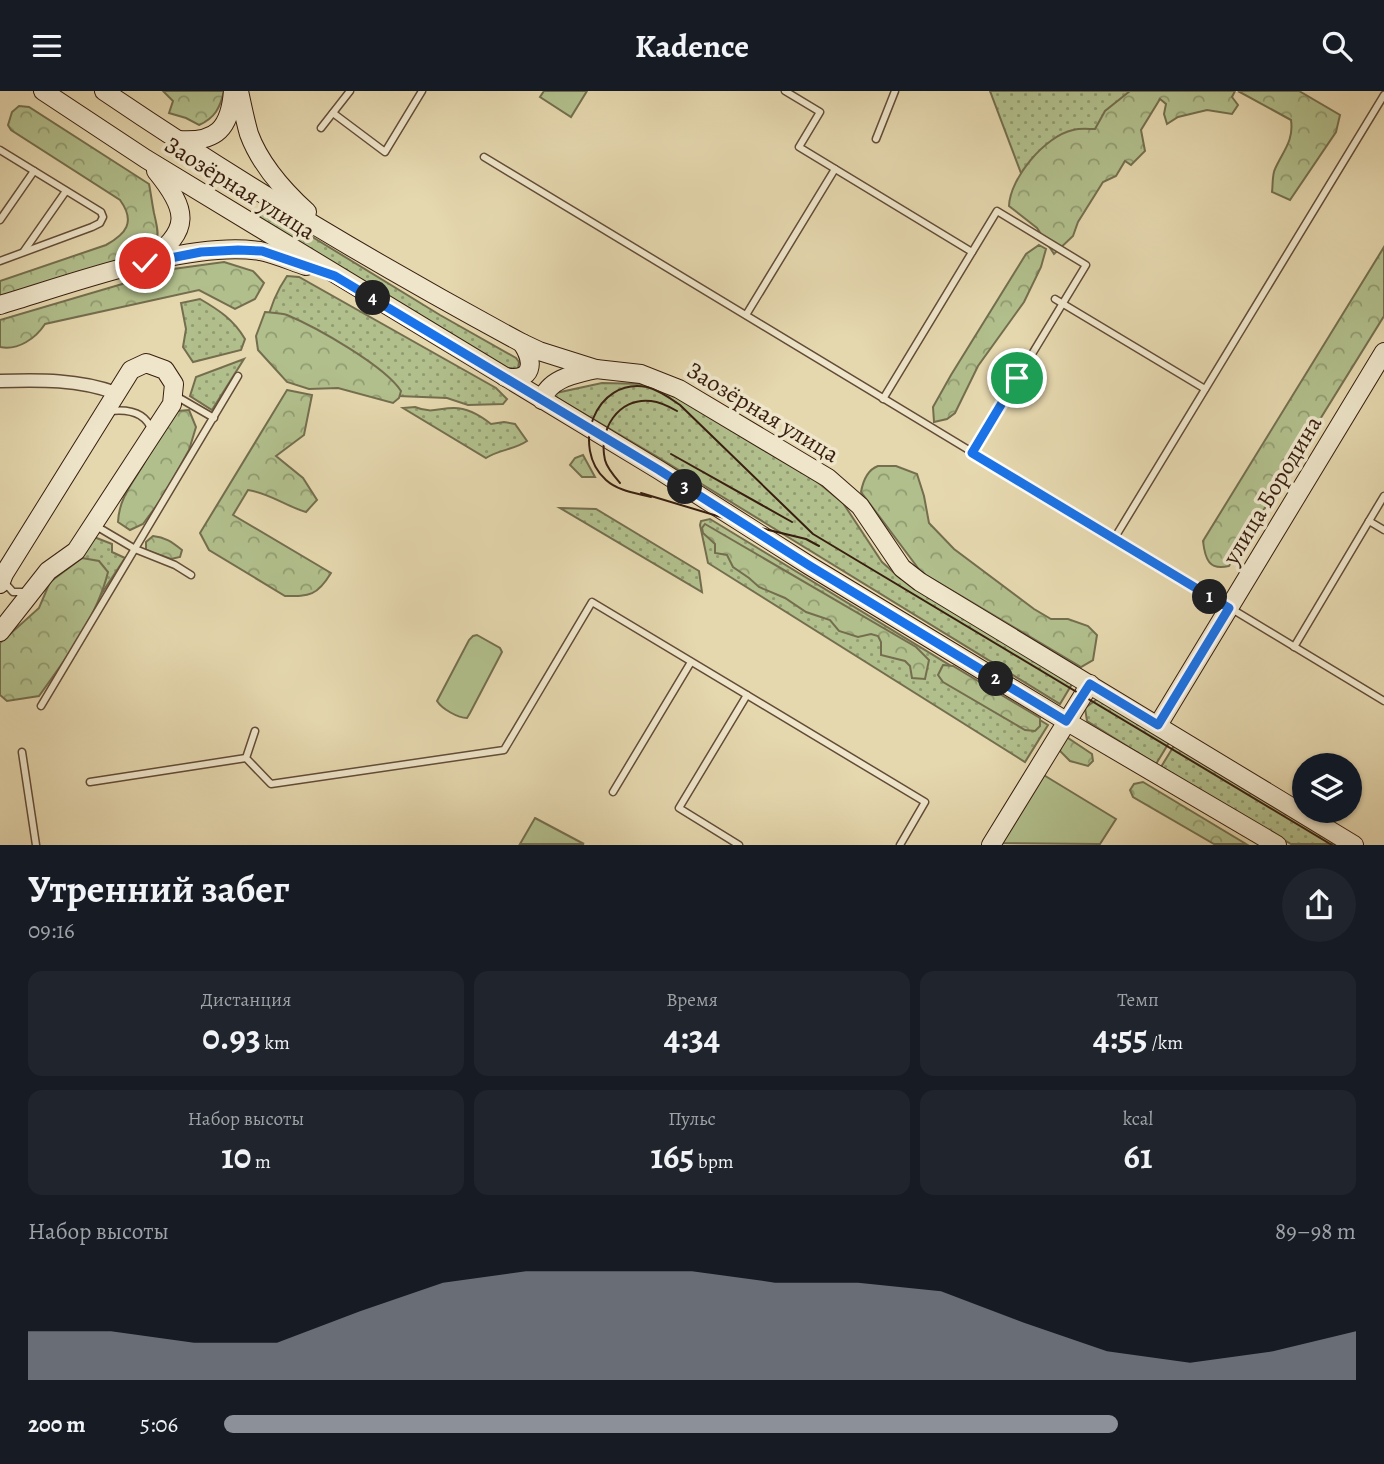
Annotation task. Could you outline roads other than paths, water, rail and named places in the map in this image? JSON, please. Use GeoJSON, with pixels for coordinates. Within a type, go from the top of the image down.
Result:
{"type":"FeatureCollection","features":[{"type":"Feature","properties":{"kind":"main road","name":"Заозёрная улица"},"geometry":{"type":"LineString","coordinates":[[43,91],[146,159],[335,276],[659,470],[810,566],[1066,721],[1277,845]]}},
{"type":"Feature","properties":{"kind":"main road","name":"Заозёрная улица"},"geometry":{"type":"LineString","coordinates":[[104,91],[176,140],[333,236],[522,343],[596,369],[641,375],[680,389],[828,478],[860,506],[891,554],[911,575],[1354,845]]}},
{"type":"Feature","properties":{"kind":"main road"},"geometry":{"type":"LineString","coordinates":[[176,140],[204,140],[217,133],[231,112],[233,91]]}},
{"type":"Feature","properties":{"kind":"main road"},"geometry":{"type":"LineString","coordinates":[[239,91],[249,134],[261,159],[299,204],[333,236]]}},
{"type":"Feature","properties":{"kind":"main road"},"geometry":{"type":"LineString","coordinates":[[145,263],[173,240],[180,225],[180,209],[174,193],[146,159]]}},
{"type":"Feature","properties":{"kind":"main road"},"geometry":{"type":"LineString","coordinates":[[0,305],[145,263],[201,252],[262,251],[335,276]]}},
{"type":"Feature","properties":{"kind":"main road"},"geometry":{"type":"LineString","coordinates":[[505,377],[523,376],[530,365],[531,358],[522,343]]}},
{"type":"Feature","properties":{"kind":"main road","name":"улица Бородина"},"geometry":{"type":"LineString","coordinates":[[1158,725],[1384,352]]}},
{"type":"Feature","properties":{"kind":"main road"},"geometry":{"type":"LineString","coordinates":[[0,632],[48,571],[76,551],[172,404],[172,378],[165,370],[146,363],[131,370],[2,579]]}},
{"type":"Feature","properties":{"kind":"main road"},"geometry":{"type":"LineString","coordinates":[[542,400],[547,389],[561,379],[596,369]]}},
{"type":"Feature","properties":{"kind":"main road"},"geometry":{"type":"LineString","coordinates":[[991,845],[1090,684]]}},
{"type":"Feature","properties":{"kind":"street"},"geometry":{"type":"LineString","coordinates":[[0,381],[52,380],[95,385],[116,393]]}},
{"type":"Feature","properties":{"kind":"lane"},"geometry":{"type":"LineString","coordinates":[[321,128],[350,91]]}},
{"type":"Feature","properties":{"kind":"lane"},"geometry":{"type":"LineString","coordinates":[[333,113],[385,152],[422,91]]}},
{"type":"Feature","properties":{"kind":"lane"},"geometry":{"type":"LineString","coordinates":[[785,91],[820,112],[799,147],[972,252]]}},
{"type":"Feature","properties":{"kind":"lane"},"geometry":{"type":"LineString","coordinates":[[876,139],[895,91]]}},
{"type":"Feature","properties":{"kind":"lane"},"geometry":{"type":"LineString","coordinates":[[1114,539],[1384,95]]}},
{"type":"Feature","properties":{"kind":"lane"},"geometry":{"type":"LineString","coordinates":[[0,261],[100,223],[103,217],[101,212],[1,153]]}},
{"type":"Feature","properties":{"kind":"lane"},"geometry":{"type":"LineString","coordinates":[[484,157],[1384,701]]}},
{"type":"Feature","properties":{"kind":"lane"},"geometry":{"type":"LineString","coordinates":[[746,316],[835,169]]}},
{"type":"Feature","properties":{"kind":"lane"},"geometry":{"type":"LineString","coordinates":[[0,220],[34,171]]}},
{"type":"Feature","properties":{"kind":"lane"},"geometry":{"type":"LineString","coordinates":[[23,253],[66,191]]}},
{"type":"Feature","properties":{"kind":"lane"},"geometry":{"type":"LineString","coordinates":[[883,399],[997,211],[1086,265],[972,453]]}},
{"type":"Feature","properties":{"kind":"lane"},"geometry":{"type":"LineString","coordinates":[[1055,299],[1205,389]]}},
{"type":"Feature","properties":{"kind":"lane"},"geometry":{"type":"LineString","coordinates":[[41,706],[239,376]]}},
{"type":"Feature","properties":{"kind":"lane"},"geometry":{"type":"LineString","coordinates":[[174,395],[214,418]]}},
{"type":"Feature","properties":{"kind":"lane"},"geometry":{"type":"LineString","coordinates":[[105,412],[133,411],[145,419],[152,433]]}},
{"type":"Feature","properties":{"kind":"lane"},"geometry":{"type":"LineString","coordinates":[[1294,647],[1384,496]]}},
{"type":"Feature","properties":{"kind":"lane"},"geometry":{"type":"LineString","coordinates":[[1369,521],[1384,530]]}},
{"type":"Feature","properties":{"kind":"lane"},"geometry":{"type":"LineString","coordinates":[[93,524],[135,549],[175,565],[191,575]]}},
{"type":"Feature","properties":{"kind":"lane"},"geometry":{"type":"LineString","coordinates":[[2,579],[13,592],[21,594],[32,591]]}},
{"type":"Feature","properties":{"kind":"lane"},"geometry":{"type":"LineString","coordinates":[[246,758],[271,784],[504,750],[592,602],[925,802],[900,845]]}},
{"type":"Feature","properties":{"kind":"lane"},"geometry":{"type":"LineString","coordinates":[[613,792],[691,662]]}},
{"type":"Feature","properties":{"kind":"lane"},"geometry":{"type":"LineString","coordinates":[[739,845],[679,809],[747,695]]}},
{"type":"Feature","properties":{"kind":"lane"},"geometry":{"type":"LineString","coordinates":[[246,758],[254,731]]}},
{"type":"Feature","properties":{"kind":"lane"},"geometry":{"type":"LineString","coordinates":[[22,752],[36,845]]}},
{"type":"Feature","properties":{"kind":"lane"},"geometry":{"type":"LineString","coordinates":[[90,782],[246,758]]}},
{"type":"Feature","properties":{"kind":"tram line"},"geometry":{"type":"LineString","coordinates":[[651,497],[611,484],[595,466],[590,451],[589,434],[602,404],[614,393],[629,387],[651,388],[680,405],[813,534],[1332,845]]}},
{"type":"Feature","properties":{"kind":"tram line"},"geometry":{"type":"LineString","coordinates":[[620,483],[605,460],[605,438],[613,418],[629,404],[639,401],[658,402],[677,411]]}},
{"type":"Feature","properties":{"kind":"tram line"},"geometry":{"type":"LineString","coordinates":[[671,454],[792,522]]}},
{"type":"Feature","properties":{"kind":"tram line"},"geometry":{"type":"LineString","coordinates":[[641,493],[744,524],[806,539],[819,546]]}}]}
